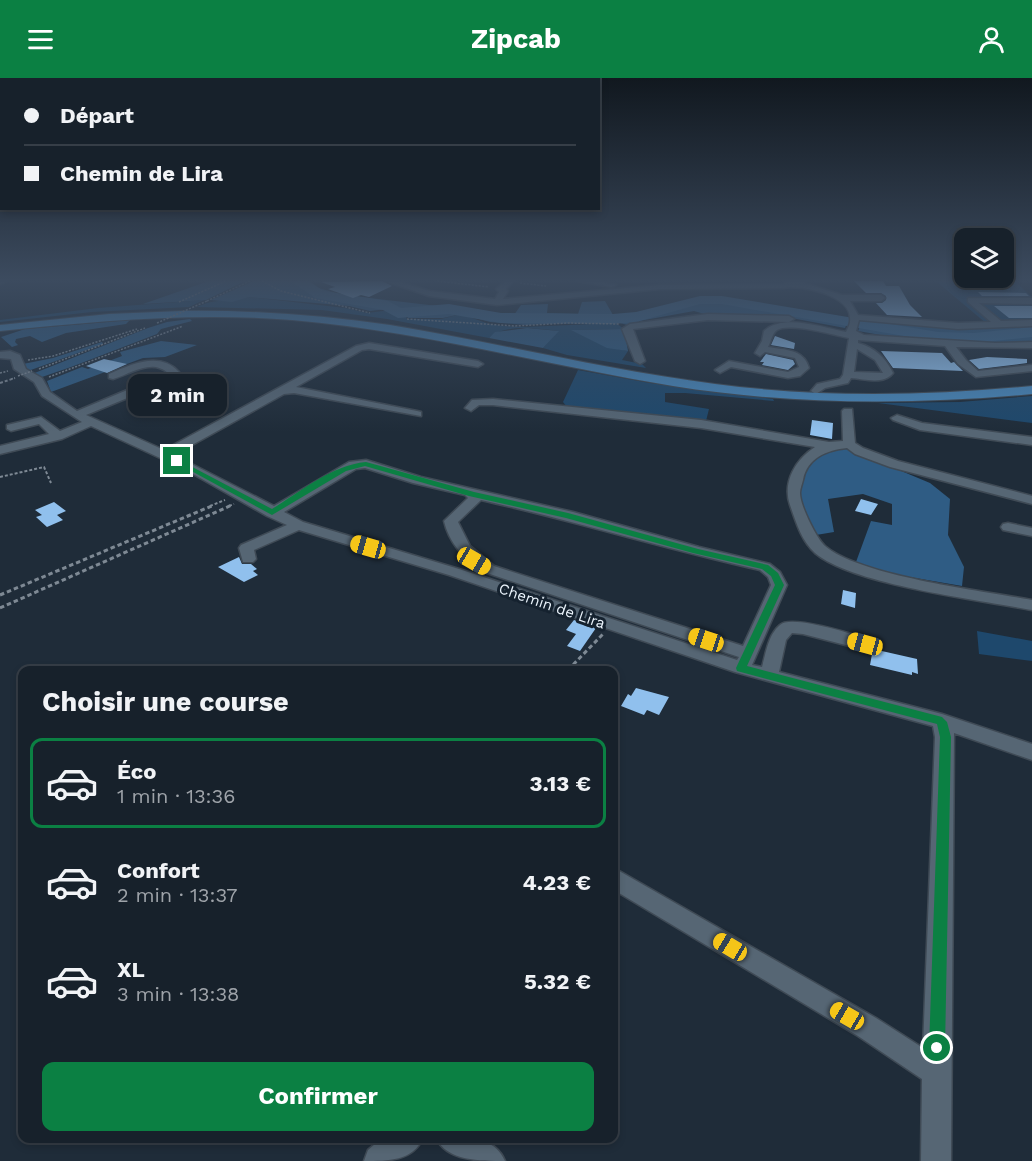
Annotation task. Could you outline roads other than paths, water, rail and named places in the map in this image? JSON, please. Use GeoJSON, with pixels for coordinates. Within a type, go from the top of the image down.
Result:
{"type":"FeatureCollection","features":[{"type":"Feature","properties":{"kind":"main road"},"geometry":{"type":"LineString","coordinates":[[394,332],[629,375],[733,390],[852,398],[902,398],[1032,390]]}},
{"type":"Feature","properties":{"kind":"main road"},"geometry":{"type":"LineString","coordinates":[[424,332],[702,381],[816,391],[943,392],[1032,384]]}},
{"type":"Feature","properties":{"kind":"street"},"geometry":{"type":"LineString","coordinates":[[628,332],[640,361]]}},
{"type":"Feature","properties":{"kind":"street"},"geometry":{"type":"LineString","coordinates":[[720,370],[729,364],[788,375],[796,374],[804,368],[798,356],[762,351],[769,332]]}},
{"type":"Feature","properties":{"kind":"street"},"geometry":{"type":"LineString","coordinates":[[816,391],[821,386],[844,381],[848,375],[854,332]]}},
{"type":"Feature","properties":{"kind":"street"},"geometry":{"type":"LineString","coordinates":[[848,375],[884,377],[888,373],[885,364],[856,332]]}},
{"type":"Feature","properties":{"kind":"street"},"geometry":{"type":"LineString","coordinates":[[871,332],[948,343],[1032,347]]}},
{"type":"Feature","properties":{"kind":"street","name":"Chemin de Lira"},"geometry":{"type":"LineString","coordinates":[[0,342],[9,350],[10,360],[22,371],[35,376],[46,394],[76,415],[164,455],[298,525],[454,572],[741,668],[942,722],[1032,752]]}},
{"type":"Feature","properties":{"kind":"street"},"geometry":{"type":"LineString","coordinates":[[948,343],[957,356],[976,374],[1032,368]]}},
{"type":"Feature","properties":{"kind":"street"},"geometry":{"type":"LineString","coordinates":[[164,455],[359,348],[369,346],[478,364]]}},
{"type":"Feature","properties":{"kind":"street"},"geometry":{"type":"LineString","coordinates":[[957,356],[1032,347]]}},
{"type":"Feature","properties":{"kind":"street"},"geometry":{"type":"LineString","coordinates":[[872,351],[877,348],[938,351]]}},
{"type":"Feature","properties":{"kind":"street"},"geometry":{"type":"LineString","coordinates":[[76,415],[172,376],[174,372],[151,363],[139,365],[113,376]]}},
{"type":"Feature","properties":{"kind":"street"},"geometry":{"type":"LineString","coordinates":[[282,391],[294,390],[417,414]]}},
{"type":"Feature","properties":{"kind":"street"},"geometry":{"type":"LineString","coordinates":[[471,408],[476,402],[493,402],[684,422],[829,446],[849,444],[859,451],[894,464],[1032,500]]}},
{"type":"Feature","properties":{"kind":"street"},"geometry":{"type":"LineString","coordinates":[[848,411],[849,444]]}},
{"type":"Feature","properties":{"kind":"street"},"geometry":{"type":"LineString","coordinates":[[897,418],[920,426],[1032,441]]}},
{"type":"Feature","properties":{"kind":"street"},"geometry":{"type":"LineString","coordinates":[[10,427],[40,420],[58,436]]}},
{"type":"Feature","properties":{"kind":"street"},"geometry":{"type":"LineString","coordinates":[[0,450],[58,436],[91,422]]}},
{"type":"Feature","properties":{"kind":"street"},"geometry":{"type":"LineString","coordinates":[[829,446],[817,452],[798,470],[792,495],[810,539],[822,551],[855,567],[891,578],[1032,605]]}},
{"type":"Feature","properties":{"kind":"street"},"geometry":{"type":"LineString","coordinates":[[272,513],[353,465],[366,464],[472,494],[568,515],[696,551],[765,567],[775,574],[780,585],[741,668]]}},
{"type":"Feature","properties":{"kind":"street"},"geometry":{"type":"LineString","coordinates":[[472,494],[476,498],[451,521],[452,530],[474,561],[489,569],[749,654]]}},
{"type":"Feature","properties":{"kind":"street"},"geometry":{"type":"LineString","coordinates":[[248,558],[246,548],[298,525]]}},
{"type":"Feature","properties":{"kind":"street"},"geometry":{"type":"LineString","coordinates":[[1008,527],[1032,532]]}},
{"type":"Feature","properties":{"kind":"street"},"geometry":{"type":"LineString","coordinates":[[769,676],[778,639],[787,627],[802,628],[865,644]]}},
{"type":"Feature","properties":{"kind":"street"},"geometry":{"type":"LineString","coordinates":[[936,1161],[936,1072],[945,737],[942,722]]}},
{"type":"Feature","properties":{"kind":"street"},"geometry":{"type":"LineString","coordinates":[[618,880],[867,1027],[936,1072]]}},
{"type":"Feature","properties":{"kind":"street"},"geometry":{"type":"LineString","coordinates":[[379,1161],[400,1143]]}},
{"type":"Feature","properties":{"kind":"street"},"geometry":{"type":"LineString","coordinates":[[459,1143],[490,1161]]}},
{"type":"Feature","properties":{"kind":"waterway"},"geometry":{"type":"LineString","coordinates":[[906,332],[938,337],[974,338],[1032,332]]}}]}
